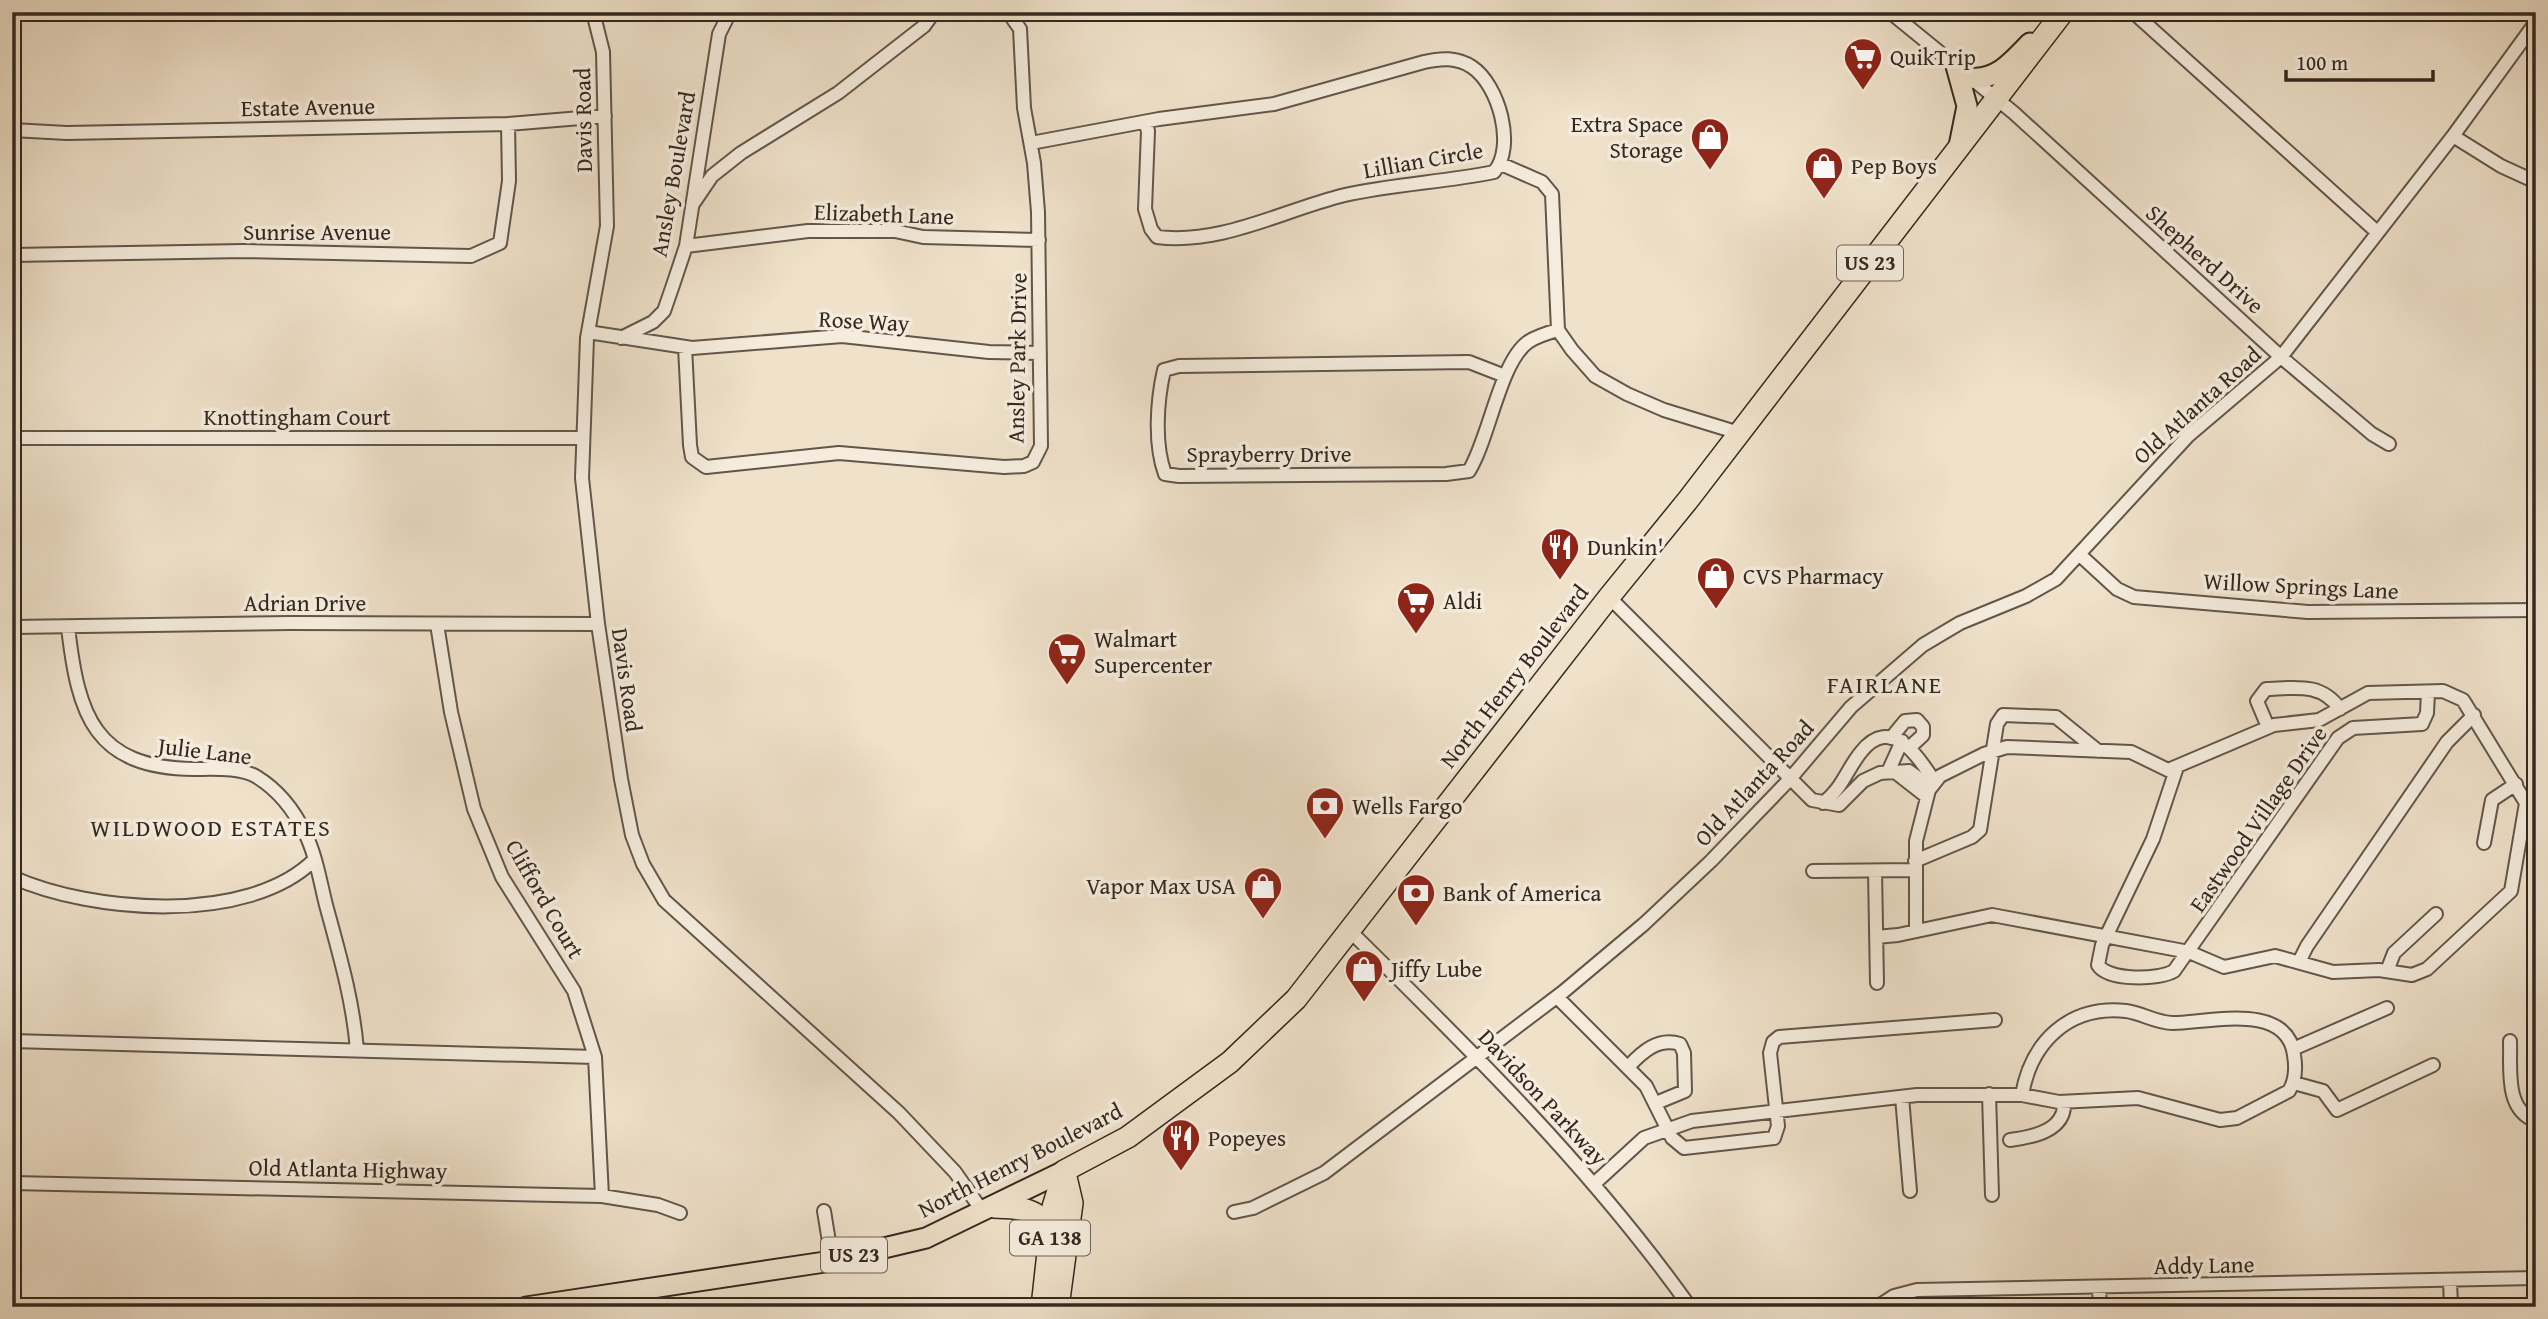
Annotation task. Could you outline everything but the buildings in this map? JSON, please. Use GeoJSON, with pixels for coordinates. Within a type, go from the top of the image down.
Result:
{"type":"FeatureCollection","features":[{"type":"Feature","properties":{"kind":"highway","name":"North Henry Boulevard"},"geometry":{"type":"LineString","coordinates":[[1064,1171],[1128,1138],[1230,1062],[1296,999],[1739,433],[1998,99],[2062,12]]}},
{"type":"Feature","properties":{"kind":"highway","name":"GA 138"},"geometry":{"type":"LineString","coordinates":[[1042,1307],[1053,1207],[1064,1171]]}},
{"type":"Feature","properties":{"kind":"highway","name":"GA 138"},"geometry":{"type":"LineString","coordinates":[[1058,1307],[1072,1203],[1064,1171]]}},
{"type":"Feature","properties":{"kind":"highway"},"geometry":{"type":"LineString","coordinates":[[988,1209],[1033,1211],[1040,1216],[1050,1232]]}},
{"type":"Feature","properties":{"kind":"main road"},"geometry":{"type":"LineString","coordinates":[[1972,78],[1988,79],[1997,73],[2062,12]]}},
{"type":"Feature","properties":{"kind":"main road"},"geometry":{"type":"LineString","coordinates":[[1955,66],[1967,106],[1957,151]]}},
{"type":"Feature","properties":{"kind":"main road","name":"North Henry Boulevard"},"geometry":{"type":"LineString","coordinates":[[526,1307],[832,1260],[926,1238],[1064,1171]]}},
{"type":"Feature","properties":{"kind":"street","name":"Davis Road"},"geometry":{"type":"LineString","coordinates":[[593,12],[603,52],[607,226],[588,332],[581,438],[587,534],[597,624],[612,730],[632,835],[643,864],[664,900],[899,1113],[988,1209]]}},
{"type":"Feature","properties":{"kind":"street","name":"Ansley Boulevard"},"geometry":{"type":"LineString","coordinates":[[620,338],[653,322],[664,311],[686,246],[711,75],[719,34],[730,12]]}},
{"type":"Feature","properties":{"kind":"street"},"geometry":{"type":"LineString","coordinates":[[691,207],[712,176],[741,153],[838,93],[924,26],[934,12]]}},
{"type":"Feature","properties":{"kind":"street","name":"Ansley Park Drive"},"geometry":{"type":"LineString","coordinates":[[685,347],[692,457],[706,467],[839,453],[969,465],[1024,466],[1033,462],[1041,446],[1039,240],[1031,143],[1024,108],[1020,29],[1008,12]]}},
{"type":"Feature","properties":{"kind":"street","name":"Shepherd Drive"},"geometry":{"type":"LineString","coordinates":[[1890,12],[1998,99],[2281,357],[2372,434],[2389,444]]}},
{"type":"Feature","properties":{"kind":"street"},"geometry":{"type":"LineString","coordinates":[[2133,12],[2377,232]]}},
{"type":"Feature","properties":{"kind":"street","name":"Old Atlanta Road"},"geometry":{"type":"LineString","coordinates":[[1234,1212],[1253,1208],[1324,1173],[1557,997],[1644,925],[1789,780],[1851,708],[1923,645],[1960,623],[2026,596],[2056,579],[2188,436],[2281,357],[2453,136],[2536,22]]}},
{"type":"Feature","properties":{"kind":"street","name":"Lillian Circle"},"geometry":{"type":"LineString","coordinates":[[1031,143],[1145,122],[1274,104],[1424,62],[1450,58],[1475,68],[1493,92],[1503,142],[1501,164],[1494,172],[1409,183],[1321,201],[1221,233],[1157,237],[1146,216],[1148,131],[1145,122]]}},
{"type":"Feature","properties":{"kind":"street","name":"Estate Avenue"},"geometry":{"type":"LineString","coordinates":[[12,130],[67,133],[508,124],[605,116]]}},
{"type":"Feature","properties":{"kind":"street","name":"Sunrise Avenue"},"geometry":{"type":"LineString","coordinates":[[12,255],[244,251],[471,256],[500,243],[509,181],[508,124]]}},
{"type":"Feature","properties":{"kind":"street"},"geometry":{"type":"LineString","coordinates":[[2453,136],[2501,166],[2536,182]]}},
{"type":"Feature","properties":{"kind":"street"},"geometry":{"type":"LineString","coordinates":[[1501,164],[1542,182],[1552,194],[1558,330],[1595,376],[1664,410],[1739,433]]}},
{"type":"Feature","properties":{"kind":"street","name":"Elizabeth Lane"},"geometry":{"type":"LineString","coordinates":[[686,246],[808,231],[895,231],[923,237],[1039,240]]}},
{"type":"Feature","properties":{"kind":"street","name":"Sprayberry Drive"},"geometry":{"type":"LineString","coordinates":[[1506,376],[1469,362],[1172,368],[1164,370],[1160,387],[1159,458],[1165,474],[1179,476],[1447,474],[1469,471],[1480,454],[1506,376],[1525,344],[1540,335],[1558,330]]}},
{"type":"Feature","properties":{"kind":"street"},"geometry":{"type":"LineString","coordinates":[[588,332],[685,347]]}},
{"type":"Feature","properties":{"kind":"street","name":"Rose Way"},"geometry":{"type":"LineString","coordinates":[[685,347],[842,336],[989,352],[1040,353]]}},
{"type":"Feature","properties":{"kind":"street","name":"Knottingham Court"},"geometry":{"type":"LineString","coordinates":[[12,438],[581,438]]}},
{"type":"Feature","properties":{"kind":"street","name":"Willow Springs Lane"},"geometry":{"type":"LineString","coordinates":[[2080,555],[2117,589],[2134,597],[2308,612],[2536,610]]}},
{"type":"Feature","properties":{"kind":"street"},"geometry":{"type":"LineString","coordinates":[[1609,597],[1789,780],[1812,800],[1839,805],[1863,781],[1891,772],[1931,788]]}},
{"type":"Feature","properties":{"kind":"street","name":"Adrian Drive"},"geometry":{"type":"LineString","coordinates":[[12,627],[290,623],[597,624]]}},
{"type":"Feature","properties":{"kind":"street","name":"Clifford Court"},"geometry":{"type":"LineString","coordinates":[[438,624],[453,723],[474,809],[502,877],[574,991],[595,1057],[602,1196]]}},
{"type":"Feature","properties":{"kind":"street","name":"Julie Lane"},"geometry":{"type":"LineString","coordinates":[[68,627],[80,697],[97,734],[123,754],[146,765],[254,774],[278,792],[299,821],[314,860],[354,1014],[357,1051]]}},
{"type":"Feature","properties":{"kind":"street","name":"Eastwood Village Drive"},"geometry":{"type":"LineString","coordinates":[[2268,727],[2257,701],[2266,689],[2316,689],[2326,694],[2340,709]]}},
{"type":"Feature","properties":{"kind":"street","name":"Eastwood Village Drive"},"geometry":{"type":"LineString","coordinates":[[1876,937],[1986,915],[2105,936],[2189,952],[2224,967],[2275,957],[2326,971],[2387,971],[2412,975],[2427,969],[2511,891],[2526,803],[2474,715],[2458,696],[2443,691],[2373,692],[2315,722],[2281,723],[2268,727],[2177,767],[2153,839],[2105,936],[2098,962],[2104,971],[2159,978],[2174,971],[2189,952],[2342,734],[2357,727],[2422,724],[2427,713],[2428,692]]}},
{"type":"Feature","properties":{"kind":"street"},"geometry":{"type":"LineString","coordinates":[[1813,871],[1875,871],[1915,865],[1972,837],[1980,830],[1999,719],[2010,714],[2056,717],[2098,751]]}},
{"type":"Feature","properties":{"kind":"street"},"geometry":{"type":"LineString","coordinates":[[2299,962],[2307,946],[2447,742],[2474,715]]}},
{"type":"Feature","properties":{"kind":"street"},"geometry":{"type":"LineString","coordinates":[[1823,803],[1840,788],[1862,750],[1878,740],[1901,742]]}},
{"type":"Feature","properties":{"kind":"street"},"geometry":{"type":"LineString","coordinates":[[1891,772],[1901,742]]}},
{"type":"Feature","properties":{"kind":"street"},"geometry":{"type":"LineString","coordinates":[[1901,742],[1931,788]]}},
{"type":"Feature","properties":{"kind":"street"},"geometry":{"type":"LineString","coordinates":[[1916,931],[1916,841],[1931,788],[1994,750],[2007,747],[2131,752],[2163,769],[2177,767]]}},
{"type":"Feature","properties":{"kind":"street"},"geometry":{"type":"LineString","coordinates":[[2484,843],[2492,800],[2516,784]]}},
{"type":"Feature","properties":{"kind":"street"},"geometry":{"type":"LineString","coordinates":[[12,877],[58,894],[101,904],[170,906],[213,903],[282,886],[314,860]]}},
{"type":"Feature","properties":{"kind":"street"},"geometry":{"type":"LineString","coordinates":[[1875,871],[1877,983]]}},
{"type":"Feature","properties":{"kind":"street"},"geometry":{"type":"LineString","coordinates":[[2387,971],[2394,953],[2437,914]]}},
{"type":"Feature","properties":{"kind":"street","name":"Davidson Parkway"},"geometry":{"type":"LineString","coordinates":[[1350,930],[1479,1058],[1595,1183],[1690,1307]]}},
{"type":"Feature","properties":{"kind":"street"},"geometry":{"type":"LineString","coordinates":[[1557,997],[1646,1086],[1667,1129],[1677,1145],[1684,1148],[1772,1139],[1778,1130],[1770,1053],[1773,1042],[1779,1037],[1994,1020]]}},
{"type":"Feature","properties":{"kind":"street"},"geometry":{"type":"LineString","coordinates":[[2293,1049],[2387,1008]]}},
{"type":"Feature","properties":{"kind":"street"},"geometry":{"type":"LineString","coordinates":[[1595,1183],[1644,1138],[1692,1121],[1902,1097],[2022,1095],[2064,1102],[2138,1098],[2226,1120],[2284,1095],[2294,1083],[2293,1049],[2291,1041],[2280,1030],[2237,1017],[2172,1023],[2129,1011],[2098,1012],[2067,1021],[2043,1042],[2029,1066],[2022,1095]]}},
{"type":"Feature","properties":{"kind":"street"},"geometry":{"type":"LineString","coordinates":[[12,1041],[595,1057]]}},
{"type":"Feature","properties":{"kind":"street"},"geometry":{"type":"LineString","coordinates":[[2510,1041],[2515,1105],[2524,1116],[2536,1121]]}},
{"type":"Feature","properties":{"kind":"street"},"geometry":{"type":"LineString","coordinates":[[1628,1067],[1652,1046],[1665,1042],[1680,1044],[1684,1053],[1685,1091],[1656,1103]]}},
{"type":"Feature","properties":{"kind":"street"},"geometry":{"type":"LineString","coordinates":[[2294,1083],[2323,1091],[2337,1110],[2433,1065]]}},
{"type":"Feature","properties":{"kind":"street"},"geometry":{"type":"LineString","coordinates":[[1989,1094],[1992,1195]]}},
{"type":"Feature","properties":{"kind":"street"},"geometry":{"type":"LineString","coordinates":[[1902,1097],[1910,1191]]}},
{"type":"Feature","properties":{"kind":"street"},"geometry":{"type":"LineString","coordinates":[[2010,1139],[2032,1135],[2056,1125],[2064,1114],[2064,1102]]}},
{"type":"Feature","properties":{"kind":"street","name":"Old Atlanta Highway"},"geometry":{"type":"LineString","coordinates":[[12,1183],[602,1196],[658,1205],[680,1213]]}},
{"type":"Feature","properties":{"kind":"street"},"geometry":{"type":"LineString","coordinates":[[824,1211],[832,1260]]}},
{"type":"Feature","properties":{"kind":"street","name":"Addy Lane"},"geometry":{"type":"LineString","coordinates":[[1877,1307],[1894,1296],[1917,1290],[2536,1278]]}},
{"type":"Feature","properties":{"kind":"street"},"geometry":{"type":"LineString","coordinates":[[2451,1280],[2451,1307]]}},
{"type":"Feature","properties":{"kind":"street"},"geometry":{"type":"LineString","coordinates":[[2099,1288],[2100,1307]]}},
{"type":"Feature","properties":{"kind":"place","name":"QuikTrip"},"geometry":{"type":"Point","coordinates":[1863,91]}},
{"type":"Feature","properties":{"kind":"place","name":"Extra Space Storage"},"geometry":{"type":"Point","coordinates":[1710,171]}},
{"type":"Feature","properties":{"kind":"place","name":"Pep Boys"},"geometry":{"type":"Point","coordinates":[1824,200]}},
{"type":"Feature","properties":{"kind":"place","name":"Dunkin'"},"geometry":{"type":"Point","coordinates":[1560,581]}},
{"type":"Feature","properties":{"kind":"place","name":"CVS Pharmacy"},"geometry":{"type":"Point","coordinates":[1716,610]}},
{"type":"Feature","properties":{"kind":"place","name":"Aldi"},"geometry":{"type":"Point","coordinates":[1416,635]}},
{"type":"Feature","properties":{"kind":"place","name":"Walmart Supercenter"},"geometry":{"type":"Point","coordinates":[1067,686]}},
{"type":"Feature","properties":{"kind":"place","name":"Wells Fargo"},"geometry":{"type":"Point","coordinates":[1325,840]}},
{"type":"Feature","properties":{"kind":"place","name":"Vapor Max USA"},"geometry":{"type":"Point","coordinates":[1263,920]}},
{"type":"Feature","properties":{"kind":"place","name":"Bank of America"},"geometry":{"type":"Point","coordinates":[1416,927]}},
{"type":"Feature","properties":{"kind":"place","name":"Jiffy Lube"},"geometry":{"type":"Point","coordinates":[1364,1003]}},
{"type":"Feature","properties":{"kind":"place","name":"Popeyes"},"geometry":{"type":"Point","coordinates":[1181,1172]}},
{"type":"Feature","properties":{"kind":"district","name":"FAIRLANE"},"geometry":{"type":"Point","coordinates":[1885,685]}},
{"type":"Feature","properties":{"kind":"district","name":"WILDWOOD ESTATES"},"geometry":{"type":"Point","coordinates":[211,828]}}]}
